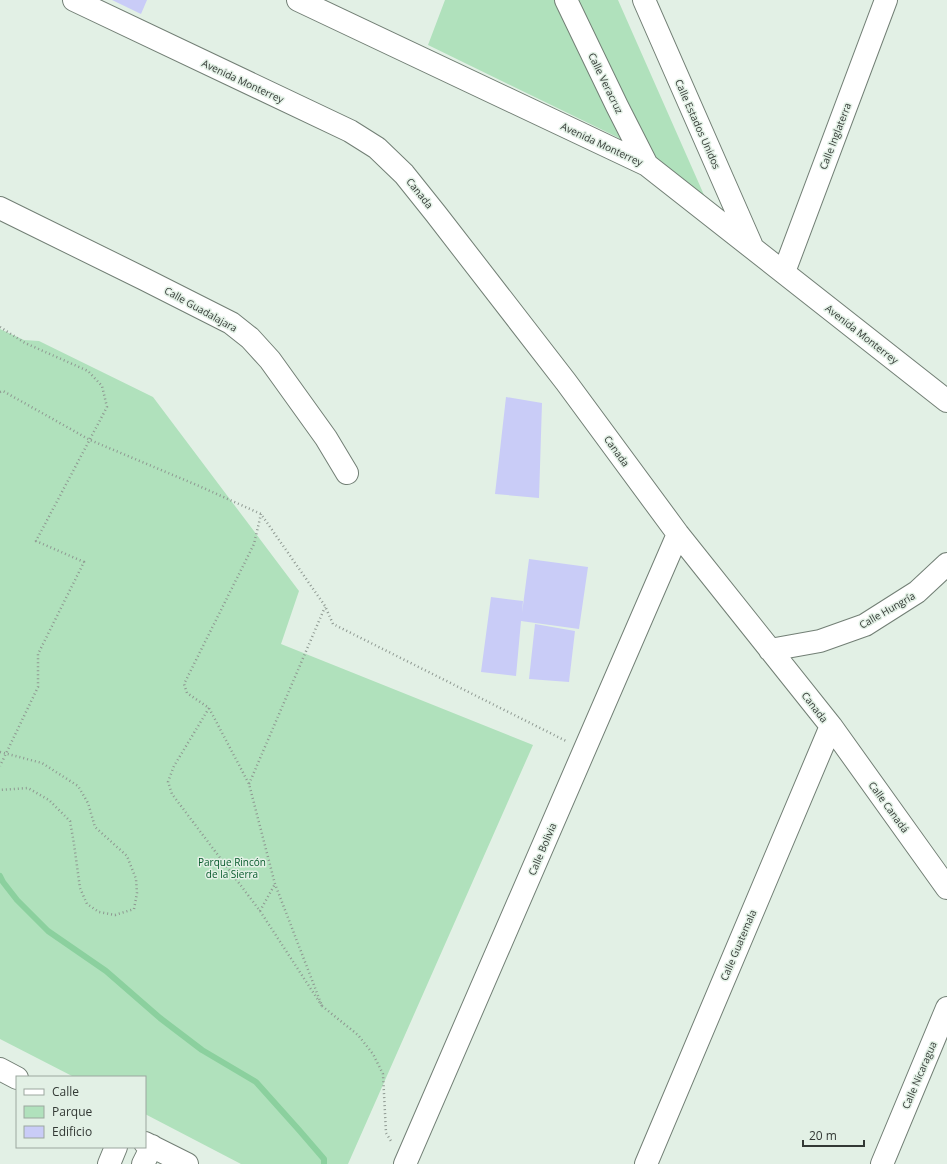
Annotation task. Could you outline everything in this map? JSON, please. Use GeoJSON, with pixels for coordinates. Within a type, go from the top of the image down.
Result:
{"type":"FeatureCollection","features":[{"type":"Feature","properties":{"kind":"street","name":"Avenida Monterrey"},"geometry":{"type":"LineString","coordinates":[[74,0],[350,131],[377,148],[404,174]]}},
{"type":"Feature","properties":{"kind":"street","name":"Avenida Monterrey"},"geometry":{"type":"LineString","coordinates":[[298,0],[647,165],[947,401]]}},
{"type":"Feature","properties":{"kind":"street","name":"Calle Veracruz"},"geometry":{"type":"LineString","coordinates":[[566,0],[647,165]]}},
{"type":"Feature","properties":{"kind":"street","name":"Calle Estados Unidos"},"geometry":{"type":"LineString","coordinates":[[644,0],[752,248]]}},
{"type":"Feature","properties":{"kind":"street","name":"Calle Inglaterra"},"geometry":{"type":"LineString","coordinates":[[784,272],[886,0]]}},
{"type":"Feature","properties":{"kind":"street","name":"Canada"},"geometry":{"type":"LineString","coordinates":[[404,174],[566,382],[678,534],[830,726]]}},
{"type":"Feature","properties":{"kind":"street","name":"Calle Guadalajara"},"geometry":{"type":"LineString","coordinates":[[0,208],[231,323],[250,338],[270,360],[326,438],[347,473]]}},
{"type":"Feature","properties":{"kind":"street","name":"Calle Bolivia"},"geometry":{"type":"LineString","coordinates":[[406,1164],[678,534]]}},
{"type":"Feature","properties":{"kind":"street","name":"Calle Hungría"},"geometry":{"type":"LineString","coordinates":[[770,650],[820,641],[865,625],[917,592],[947,564]]}},
{"type":"Feature","properties":{"kind":"street","name":"Calle Canadá"},"geometry":{"type":"LineString","coordinates":[[830,726],[947,888]]}},
{"type":"Feature","properties":{"kind":"street","name":"Calle Guatemala"},"geometry":{"type":"LineString","coordinates":[[646,1164],[830,726]]}},
{"type":"Feature","properties":{"kind":"street","name":"Calle Nicaragua"},"geometry":{"type":"LineString","coordinates":[[882,1164],[947,1008]]}},
{"type":"Feature","properties":{"kind":"street"},"geometry":{"type":"LineString","coordinates":[[0,1069],[16,1077]]}},
{"type":"Feature","properties":{"kind":"street"},"geometry":{"type":"LineString","coordinates":[[109,1164],[116,1148]]}},
{"type":"Feature","properties":{"kind":"street"},"geometry":{"type":"LineString","coordinates":[[147,1151],[187,1164]]}},
{"type":"Feature","properties":{"kind":"path"},"geometry":{"type":"LineString","coordinates":[[0,327],[25,343],[88,371],[102,386],[107,407],[36,541],[84,562],[38,654],[38,687],[0,766]]}},
{"type":"Feature","properties":{"kind":"path"},"geometry":{"type":"LineString","coordinates":[[0,392],[3,391],[90,440],[261,514],[325,606],[333,624],[584,750]]}},
{"type":"Feature","properties":{"kind":"path"},"geometry":{"type":"LineString","coordinates":[[261,514],[254,544],[184,684],[187,693],[209,708],[249,784],[275,884],[322,1006]]}},
{"type":"Feature","properties":{"kind":"path"},"geometry":{"type":"LineString","coordinates":[[249,784],[325,606]]}},
{"type":"Feature","properties":{"kind":"path"},"geometry":{"type":"LineString","coordinates":[[209,708],[174,766],[168,782],[172,794],[260,911],[322,1006],[358,1035],[373,1054],[383,1074],[386,1133],[392,1143]]}},
{"type":"Feature","properties":{"kind":"path"},"geometry":{"type":"LineString","coordinates":[[0,752],[42,763],[78,786],[88,803],[95,826],[127,856],[136,879],[137,893],[134,909],[115,915],[99,912],[87,904],[80,888],[70,822],[49,800],[28,788],[0,790]]}},
{"type":"Feature","properties":{"kind":"path"},"geometry":{"type":"LineString","coordinates":[[260,911],[275,884]]}},
{"type":"Feature","properties":{"kind":"green space"},"geometry":{"type":"Polygon","coordinates":[[[445,0],[618,0],[708,204],[617,137],[428,45],[445,0]]]}},
{"type":"Feature","properties":{"kind":"green space","name":"Parque Rincón de la Sierra"},"geometry":{"type":"Polygon","coordinates":[[[0,329],[24,340],[39,341],[153,397],[299,591],[281,644],[533,745],[348,1164],[241,1164],[146,1115],[146,1076],[72,1076],[0,1039],[0,329]]]}},
{"type":"Feature","properties":{"kind":"building"},"geometry":{"type":"Polygon","coordinates":[[[112,0],[147,0],[141,14],[112,0]]]}},
{"type":"Feature","properties":{"kind":"building"},"geometry":{"type":"Polygon","coordinates":[[[506,397],[542,403],[539,498],[495,494],[506,397]]]}},
{"type":"Feature","properties":{"kind":"building"},"geometry":{"type":"Polygon","coordinates":[[[529,559],[588,567],[579,629],[521,621],[516,676],[481,672],[491,597],[523,601],[522,613],[529,559]]]}},
{"type":"Feature","properties":{"kind":"building"},"geometry":{"type":"Polygon","coordinates":[[[535,624],[575,631],[569,682],[529,679],[535,624]]]}},
{"type":"Feature","properties":{"kind":"waterway"},"geometry":{"type":"LineString","coordinates":[[0,876],[17,900],[48,931],[106,971],[160,1018],[202,1050],[256,1082],[324,1159],[324,1164]]}}]}
